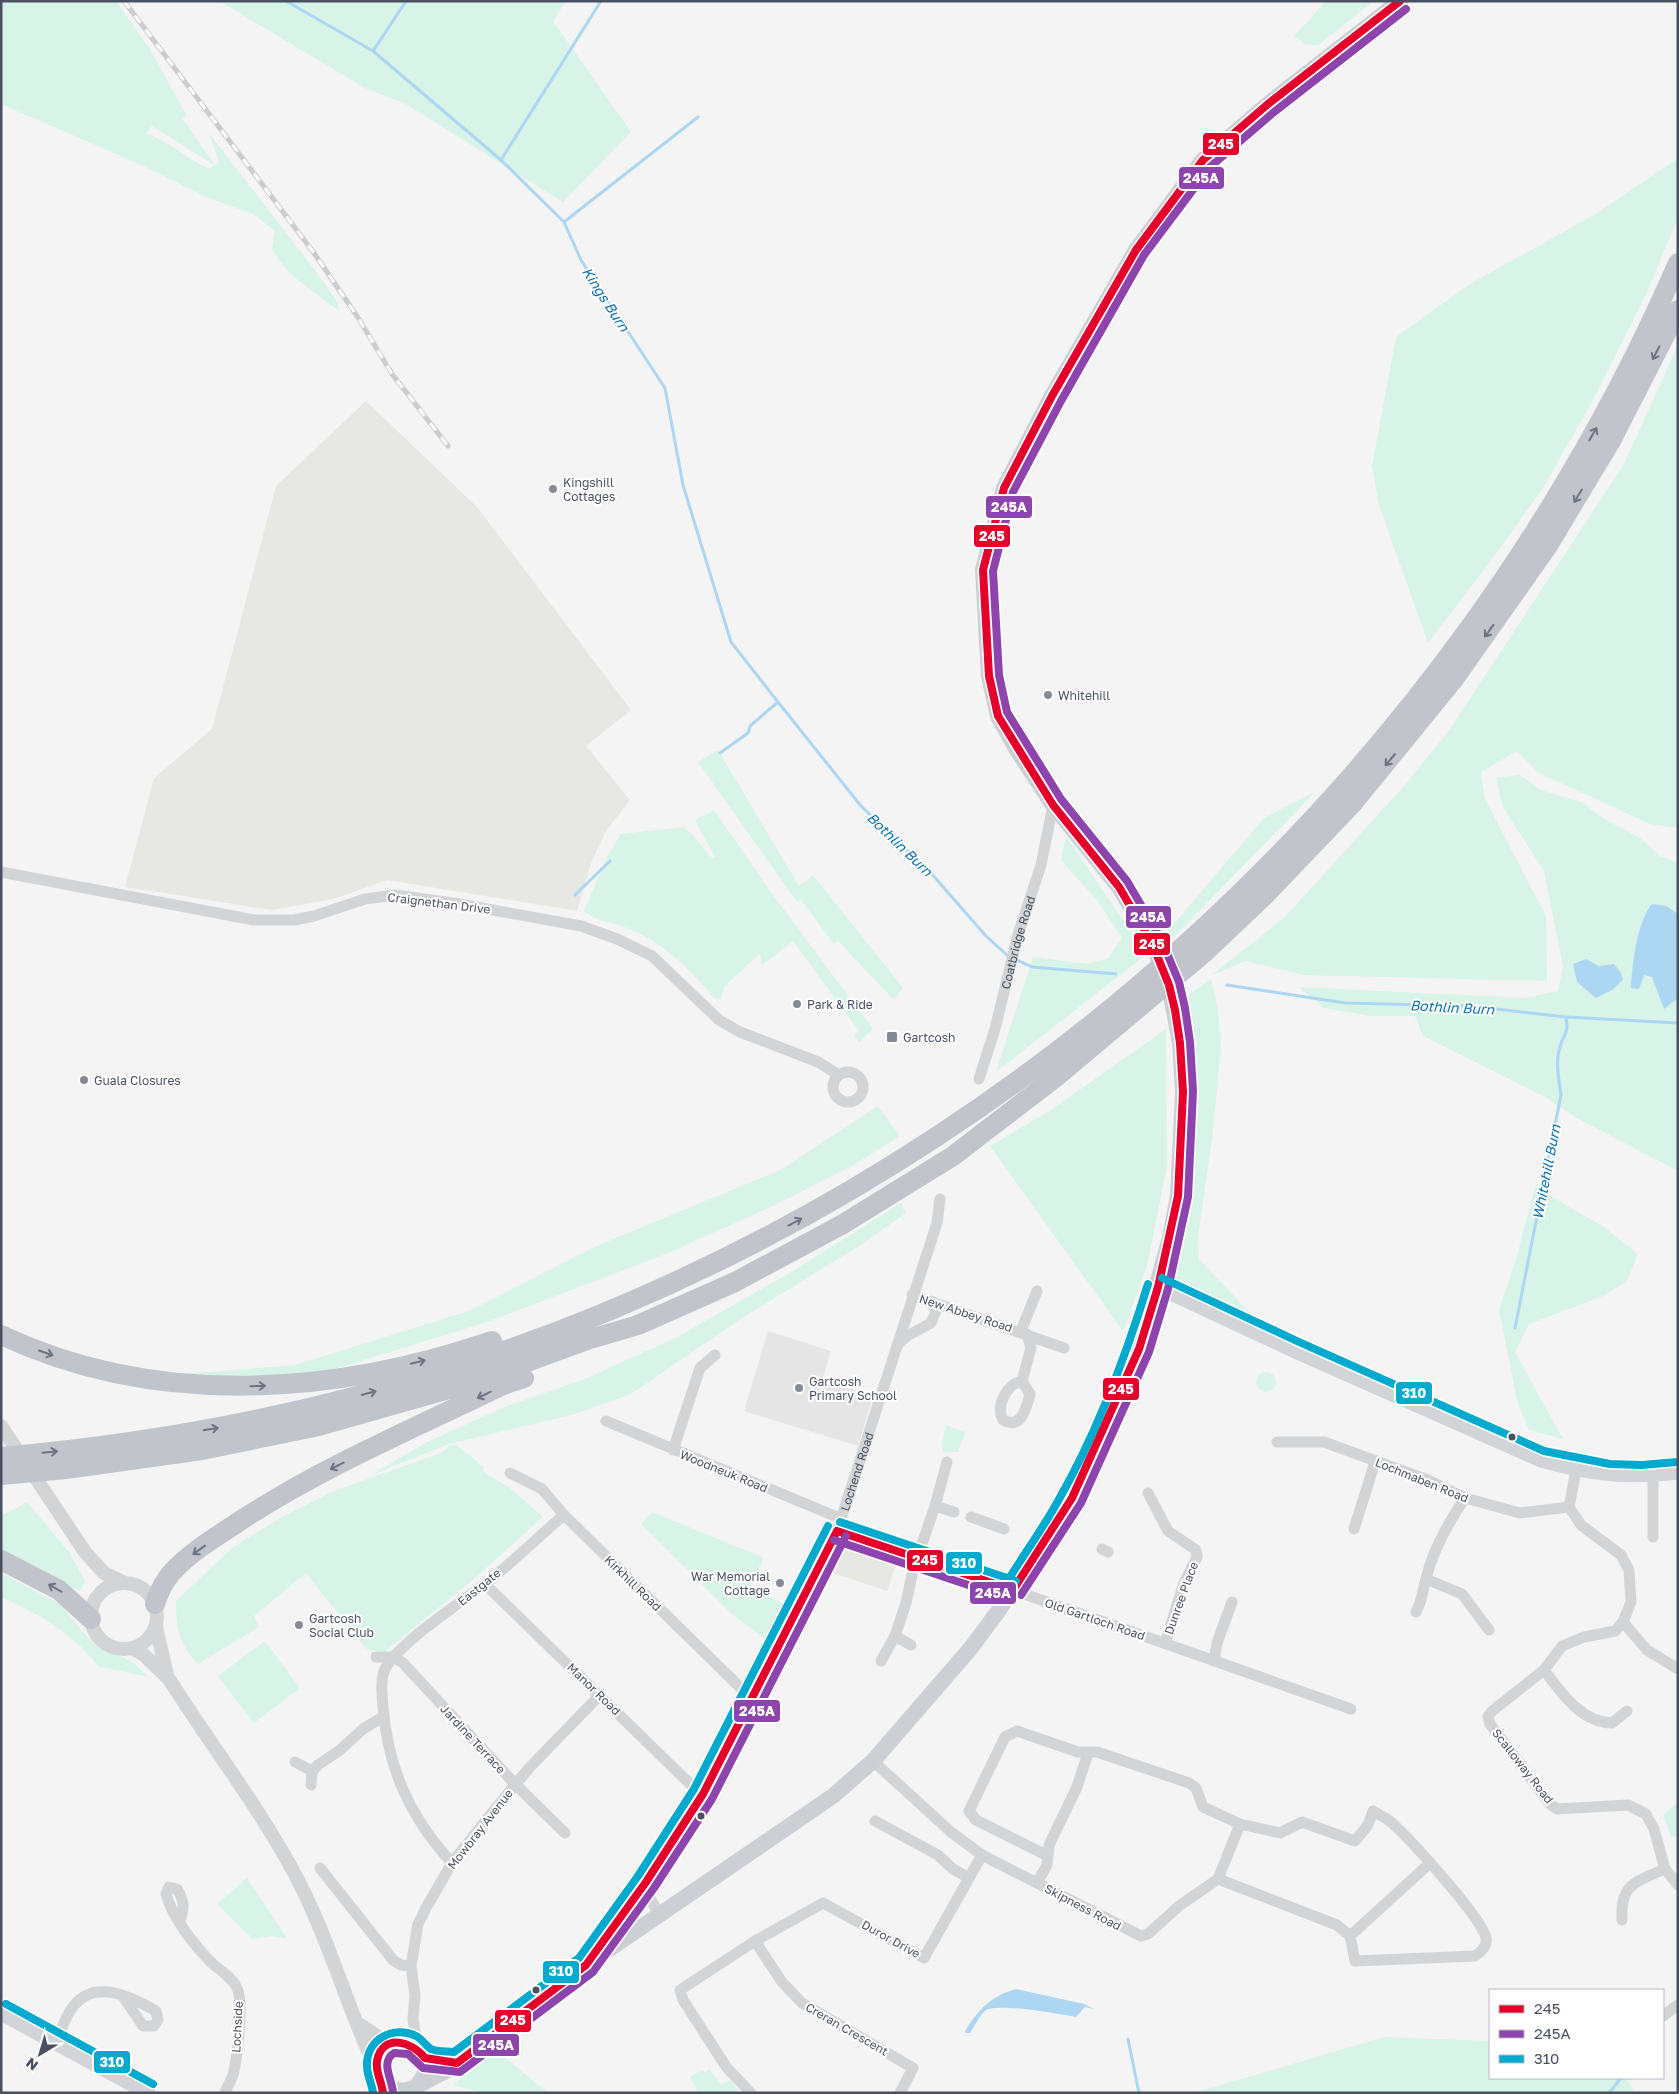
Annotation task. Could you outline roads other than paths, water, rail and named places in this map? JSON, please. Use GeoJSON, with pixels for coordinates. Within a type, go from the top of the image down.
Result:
{"type":"FeatureCollection","features":[{"type":"Feature","properties":{"kind":"highway"},"geometry":{"type":"LineString","coordinates":[[1,1457],[120,1444],[213,1429],[333,1402],[401,1384],[468,1363],[582,1321],[664,1287],[836,1200],[940,1135],[1043,1064],[1117,1005],[1194,938],[1252,884],[1339,791],[1441,668],[1532,536],[1600,420],[1654,317],[1678,263]]}},
{"type":"Feature","properties":{"kind":"highway"},"geometry":{"type":"LineString","coordinates":[[156,1604],[158,1593],[166,1580],[193,1553],[240,1521],[291,1490],[503,1385],[614,1342],[698,1304],[843,1224],[953,1156],[1056,1077],[1127,1019],[1205,952],[1263,897],[1353,803],[1405,742],[1502,614],[1547,548],[1612,439],[1678,310]]}},
{"type":"Feature","properties":{"kind":"highway"},"geometry":{"type":"LineString","coordinates":[[1,1335],[30,1348],[83,1365],[173,1382],[257,1386],[322,1381],[376,1372],[481,1345],[570,1314],[771,1234]]}},
{"type":"Feature","properties":{"kind":"highway"},"geometry":{"type":"LineString","coordinates":[[1,1475],[84,1467],[202,1450],[335,1421],[467,1384],[586,1340],[638,1325],[735,1282]]}},
{"type":"Feature","properties":{"kind":"highway"},"geometry":{"type":"LineString","coordinates":[[1,1560],[59,1590],[91,1619]]}},
{"type":"Feature","properties":{"kind":"main road"},"geometry":{"type":"LineString","coordinates":[[457,2063],[408,2047],[379,2056],[380,2081],[401,2092],[411,2089],[457,2063],[586,1965],[833,1796],[873,1761],[970,1649],[1013,1590],[1072,1498],[1139,1350],[1158,1286],[1178,1196],[1183,1092],[1180,1042],[1169,985],[1152,943],[1119,888],[1053,805],[1017,750],[998,716],[989,676],[983,570],[1004,488],[1052,396],[1136,250],[1202,160],[1282,93],[1400,1]]}},
{"type":"Feature","properties":{"kind":"main road"},"geometry":{"type":"LineString","coordinates":[[1158,1286],[1295,1351],[1541,1460],[1576,1470],[1610,1474],[1653,1475],[1678,1472]]}},
{"type":"Feature","properties":{"kind":"main road"},"geometry":{"type":"LineString","coordinates":[[2,2016],[148,2093]]}},
{"type":"Feature","properties":{"kind":"main road"},"geometry":{"type":"LineString","coordinates":[[408,2047],[425,2073],[418,2084]]}},
{"type":"Feature","properties":{"kind":"street","name":"Coatbridge Road"},"geometry":{"type":"LineString","coordinates":[[979,1080],[995,1029],[1017,938],[1041,865],[1053,805]]}},
{"type":"Feature","properties":{"kind":"street","name":"Craignethan Drive"},"geometry":{"type":"LineString","coordinates":[[1,872],[254,920],[294,920],[314,916],[365,899],[395,895],[454,903],[581,926],[617,939],[652,956],[719,1020],[740,1032],[818,1062],[839,1075]]}},
{"type":"Feature","properties":{"kind":"street","name":"Lochend Road"},"geometry":{"type":"LineString","coordinates":[[586,1965],[673,1843],[703,1794],[837,1531],[937,1222],[940,1199]]}},
{"type":"Feature","properties":{"kind":"street","name":"New Abbey Road"},"geometry":{"type":"LineString","coordinates":[[1022,1381],[1031,1348],[1024,1333],[1037,1291]]}},
{"type":"Feature","properties":{"kind":"street","name":"New Abbey Road"},"geometry":{"type":"LineString","coordinates":[[912,1295],[1064,1348]]}},
{"type":"Feature","properties":{"kind":"street"},"geometry":{"type":"LineString","coordinates":[[896,1346],[907,1336],[931,1323],[936,1311],[932,1302]]}},
{"type":"Feature","properties":{"kind":"street"},"geometry":{"type":"LineString","coordinates":[[674,1450],[700,1368],[715,1355]]}},
{"type":"Feature","properties":{"kind":"street","name":"Woodneuk Road"},"geometry":{"type":"LineString","coordinates":[[606,1421],[842,1519]]}},
{"type":"Feature","properties":{"kind":"street"},"geometry":{"type":"LineString","coordinates":[[1,1426],[85,1552],[104,1573],[144,1589],[156,1604],[158,1620],[156,1628],[144,1643],[132,1648],[116,1648],[102,1640],[93,1627],[91,1619],[96,1599],[97,1581],[85,1552]]}},
{"type":"Feature","properties":{"kind":"street","name":"Lochmaben Road"},"geometry":{"type":"LineString","coordinates":[[1277,1442],[1324,1442],[1428,1480],[1465,1498],[1520,1513],[1569,1507]]}},
{"type":"Feature","properties":{"kind":"street"},"geometry":{"type":"LineString","coordinates":[[881,1660],[895,1636],[906,1603],[912,1570],[918,1558],[935,1506],[946,1462]]}},
{"type":"Feature","properties":{"kind":"street"},"geometry":{"type":"LineString","coordinates":[[1354,1529],[1375,1462]]}},
{"type":"Feature","properties":{"kind":"street"},"geometry":{"type":"LineString","coordinates":[[1576,1470],[1569,1507],[1581,1525],[1620,1554],[1629,1570],[1631,1602],[1623,1622],[1615,1631],[1584,1637],[1562,1646],[1544,1670],[1570,1704],[1583,1713],[1604,1723],[1612,1723],[1627,1711]]}},
{"type":"Feature","properties":{"kind":"street","name":"Kirkhill Road"},"geometry":{"type":"LineString","coordinates":[[510,1474],[542,1489],[564,1515],[752,1699]]}},
{"type":"Feature","properties":{"kind":"street"},"geometry":{"type":"LineString","coordinates":[[1653,1475],[1654,1537]]}},
{"type":"Feature","properties":{"kind":"street","name":"Dunree Place"},"geometry":{"type":"LineString","coordinates":[[1148,1493],[1154,1512],[1168,1531],[1196,1550],[1197,1557],[1184,1583],[1164,1643]]}},
{"type":"Feature","properties":{"kind":"street"},"geometry":{"type":"LineString","coordinates":[[1416,1612],[1424,1597],[1426,1579],[1444,1530],[1465,1498]]}},
{"type":"Feature","properties":{"kind":"street"},"geometry":{"type":"LineString","coordinates":[[935,1506],[954,1512]]}},
{"type":"Feature","properties":{"kind":"street","name":"Eastgate"},"geometry":{"type":"LineString","coordinates":[[394,1657],[403,1647],[485,1584],[564,1515]]}},
{"type":"Feature","properties":{"kind":"street"},"geometry":{"type":"LineString","coordinates":[[971,1517],[1004,1529]]}},
{"type":"Feature","properties":{"kind":"street","name":"Old Gartloch Road"},"geometry":{"type":"LineString","coordinates":[[837,1531],[1013,1590],[1351,1709]]}},
{"type":"Feature","properties":{"kind":"street"},"geometry":{"type":"LineString","coordinates":[[1426,1579],[1462,1594],[1489,1630]]}},
{"type":"Feature","properties":{"kind":"street"},"geometry":{"type":"LineString","coordinates":[[96,1599],[107,1588],[125,1583]]}},
{"type":"Feature","properties":{"kind":"street","name":"Manor Road"},"geometry":{"type":"LineString","coordinates":[[485,1584],[690,1784],[703,1794]]}},
{"type":"Feature","properties":{"kind":"street"},"geometry":{"type":"LineString","coordinates":[[1214,1661],[1217,1642],[1232,1602]]}},
{"type":"Feature","properties":{"kind":"street"},"geometry":{"type":"LineString","coordinates":[[1623,1622],[1647,1650],[1678,1669]]}},
{"type":"Feature","properties":{"kind":"street"},"geometry":{"type":"LineString","coordinates":[[156,1628],[162,1659],[169,1679]]}},
{"type":"Feature","properties":{"kind":"street"},"geometry":{"type":"LineString","coordinates":[[895,1636],[911,1645]]}},
{"type":"Feature","properties":{"kind":"street"},"geometry":{"type":"LineString","coordinates":[[132,1648],[144,1655],[169,1679],[272,1835],[297,1878],[328,1945],[380,2081]]}},
{"type":"Feature","properties":{"kind":"street"},"geometry":{"type":"LineString","coordinates":[[376,1657],[394,1657]]}},
{"type":"Feature","properties":{"kind":"street"},"geometry":{"type":"LineString","coordinates":[[394,1657],[385,1669],[383,1679],[384,1716],[392,1763],[411,1809],[438,1848],[452,1863]]}},
{"type":"Feature","properties":{"kind":"street","name":"Jardine Terrace"},"geometry":{"type":"LineString","coordinates":[[394,1657],[403,1663],[515,1784],[565,1833]]}},
{"type":"Feature","properties":{"kind":"street","name":"Scalloway Road"},"geometry":{"type":"LineString","coordinates":[[1544,1670],[1491,1712],[1488,1717],[1490,1724],[1550,1804],[1557,1809],[1628,1805],[1646,1814],[1654,1829],[1665,1869],[1678,1885]]}},
{"type":"Feature","properties":{"kind":"street","name":"Mowbray Avenue"},"geometry":{"type":"LineString","coordinates":[[408,2047],[415,1995],[411,1966],[418,1924],[452,1863],[515,1784],[560,1734],[600,1695]]}},
{"type":"Feature","properties":{"kind":"street"},"geometry":{"type":"LineString","coordinates":[[311,1785],[312,1771],[363,1729],[384,1716]]}},
{"type":"Feature","properties":{"kind":"street"},"geometry":{"type":"LineString","coordinates":[[1048,1856],[976,1820],[970,1814],[970,1806],[1005,1736],[1009,1733],[1017,1731],[1078,1752],[1097,1752],[1189,1783],[1196,1788],[1204,1807],[1240,1824],[1280,1833],[1302,1822],[1355,1841],[1368,1825],[1373,1811],[1391,1822],[1460,1898],[1487,1940],[1481,1953],[1466,1957],[1355,1961],[1350,1936],[1336,1925],[1218,1879],[1240,1824]]}},
{"type":"Feature","properties":{"kind":"street","name":"Skipness Road"},"geometry":{"type":"LineString","coordinates":[[1088,1753],[1077,1787],[1049,1845],[1047,1865],[1037,1883],[1141,1936],[1148,1934],[1179,1906],[1218,1879]]}},
{"type":"Feature","properties":{"kind":"street"},"geometry":{"type":"LineString","coordinates":[[873,1761],[951,1832],[982,1855],[1037,1883]]}},
{"type":"Feature","properties":{"kind":"street"},"geometry":{"type":"LineString","coordinates":[[295,1762],[312,1771]]}},
{"type":"Feature","properties":{"kind":"street"},"geometry":{"type":"LineString","coordinates":[[875,1821],[938,1855],[953,1869],[969,1878]]}},
{"type":"Feature","properties":{"kind":"street","name":"Duror Drive"},"geometry":{"type":"LineString","coordinates":[[755,1941],[823,1903],[924,1958],[982,1855]]}},
{"type":"Feature","properties":{"kind":"street"},"geometry":{"type":"LineString","coordinates":[[1350,1936],[1430,1863]]}},
{"type":"Feature","properties":{"kind":"street"},"geometry":{"type":"LineString","coordinates":[[320,1868],[394,1960],[401,1965],[411,1966]]}},
{"type":"Feature","properties":{"kind":"street"},"geometry":{"type":"LineString","coordinates":[[1622,1920],[1621,1902],[1625,1892],[1632,1885],[1665,1869]]}},
{"type":"Feature","properties":{"kind":"street"},"geometry":{"type":"LineString","coordinates":[[646,1882],[646,1891],[659,1914]]}},
{"type":"Feature","properties":{"kind":"street","name":"Lochside"},"geometry":{"type":"LineString","coordinates":[[180,1921],[207,1958],[237,1987],[240,2001],[236,2055],[232,2077],[225,2093]]}},
{"type":"Feature","properties":{"kind":"street"},"geometry":{"type":"LineString","coordinates":[[751,2093],[728,2068],[683,2000],[680,1990],[755,1941]]}},
{"type":"Feature","properties":{"kind":"street","name":"Creran Crescent"},"geometry":{"type":"LineString","coordinates":[[755,1941],[782,1982],[802,2003],[913,2068],[900,2093]]}},
{"type":"Feature","properties":{"kind":"street"},"geometry":{"type":"LineString","coordinates":[[56,2043],[69,2012],[78,1999],[89,1992],[103,1990],[122,1995]]}},
{"type":"Feature","properties":{"kind":"street"},"geometry":{"type":"LineString","coordinates":[[1664,2015],[1678,2005]]}},
{"type":"Feature","properties":{"kind":"street"},"geometry":{"type":"LineString","coordinates":[[356,2022],[408,2047]]}},
{"type":"Feature","properties":{"kind":"water"},"geometry":{"type":"Polygon","coordinates":[[[1652,904],[1666,906],[1678,914],[1678,998],[1664,1009],[1652,977],[1644,975],[1639,989],[1631,988],[1634,956],[1639,932],[1652,904]]]}},
{"type":"Feature","properties":{"kind":"water"},"geometry":{"type":"Polygon","coordinates":[[[1586,959],[1599,966],[1614,964],[1621,973],[1623,980],[1612,990],[1596,998],[1577,982],[1573,964],[1586,959]]]}},
{"type":"Feature","properties":{"kind":"water"},"geometry":{"type":"Polygon","coordinates":[[[1016,1989],[1084,2004],[1094,2009],[1085,2007],[1076,2017],[1030,2010],[993,2008],[986,2010],[970,2033],[966,2033],[965,2031],[970,2023],[986,2004],[999,1995],[1016,1989]]]}},
{"type":"Feature","properties":{"kind":"waterway","name":"Kings Burn"},"geometry":{"type":"LineString","coordinates":[[286,1],[373,51],[501,160],[564,222],[581,260],[665,388],[683,485],[731,642],[778,702]]}},
{"type":"Feature","properties":{"kind":"waterway"},"geometry":{"type":"LineString","coordinates":[[373,51],[406,1]]}},
{"type":"Feature","properties":{"kind":"waterway"},"geometry":{"type":"LineString","coordinates":[[501,160],[601,1]]}},
{"type":"Feature","properties":{"kind":"waterway"},"geometry":{"type":"LineString","coordinates":[[564,222],[698,117]]}},
{"type":"Feature","properties":{"kind":"waterway","name":"Bothlin Burn"},"geometry":{"type":"LineString","coordinates":[[720,753],[748,733],[750,726],[778,702],[861,806],[931,873],[986,936],[1008,956],[1032,967],[1116,974]]}},
{"type":"Feature","properties":{"kind":"waterway","name":"Bothlin Burn"},"geometry":{"type":"LineString","coordinates":[[575,895],[610,861]]}},
{"type":"Feature","properties":{"kind":"waterway","name":"Bothlin Burn"},"geometry":{"type":"LineString","coordinates":[[1227,985],[1345,1003],[1470,1006],[1566,1017],[1678,1023]]}},
{"type":"Feature","properties":{"kind":"waterway","name":"Whitehill Burn"},"geometry":{"type":"LineString","coordinates":[[1515,1328],[1561,1095],[1558,1058],[1566,1031],[1566,1017]]}},
{"type":"Feature","properties":{"kind":"waterway"},"geometry":{"type":"LineString","coordinates":[[1128,2039],[1139,2093]]}},
{"type":"Feature","properties":{"kind":"waterway"},"geometry":{"type":"LineString","coordinates":[[1609,2093],[1620,2079]]}},
{"type":"Feature","properties":{"kind":"railway"},"geometry":{"type":"LineString","coordinates":[[124,1],[314,253],[357,316],[392,374],[448,446]]}},
{"type":"Feature","properties":{"kind":"place","name":"Kingshill Cottages"},"geometry":{"type":"Point","coordinates":[553,489]}},
{"type":"Feature","properties":{"kind":"place","name":"Whitehill"},"geometry":{"type":"Point","coordinates":[1048,695]}},
{"type":"Feature","properties":{"kind":"place","name":"Park & Ride"},"geometry":{"type":"Point","coordinates":[797,1004]}},
{"type":"Feature","properties":{"kind":"place","name":"Gartcosh"},"geometry":{"type":"Point","coordinates":[892,1037]}},
{"type":"Feature","properties":{"kind":"place","name":"Guala Closures"},"geometry":{"type":"Point","coordinates":[84,1080]}},
{"type":"Feature","properties":{"kind":"place","name":"Gartcosh Primary School"},"geometry":{"type":"Point","coordinates":[799,1388]}},
{"type":"Feature","properties":{"kind":"place","name":"War Memorial Cottage"},"geometry":{"type":"Point","coordinates":[780,1583]}},
{"type":"Feature","properties":{"kind":"place","name":"Gartcosh Social Club"},"geometry":{"type":"Point","coordinates":[299,1625]}}]}
